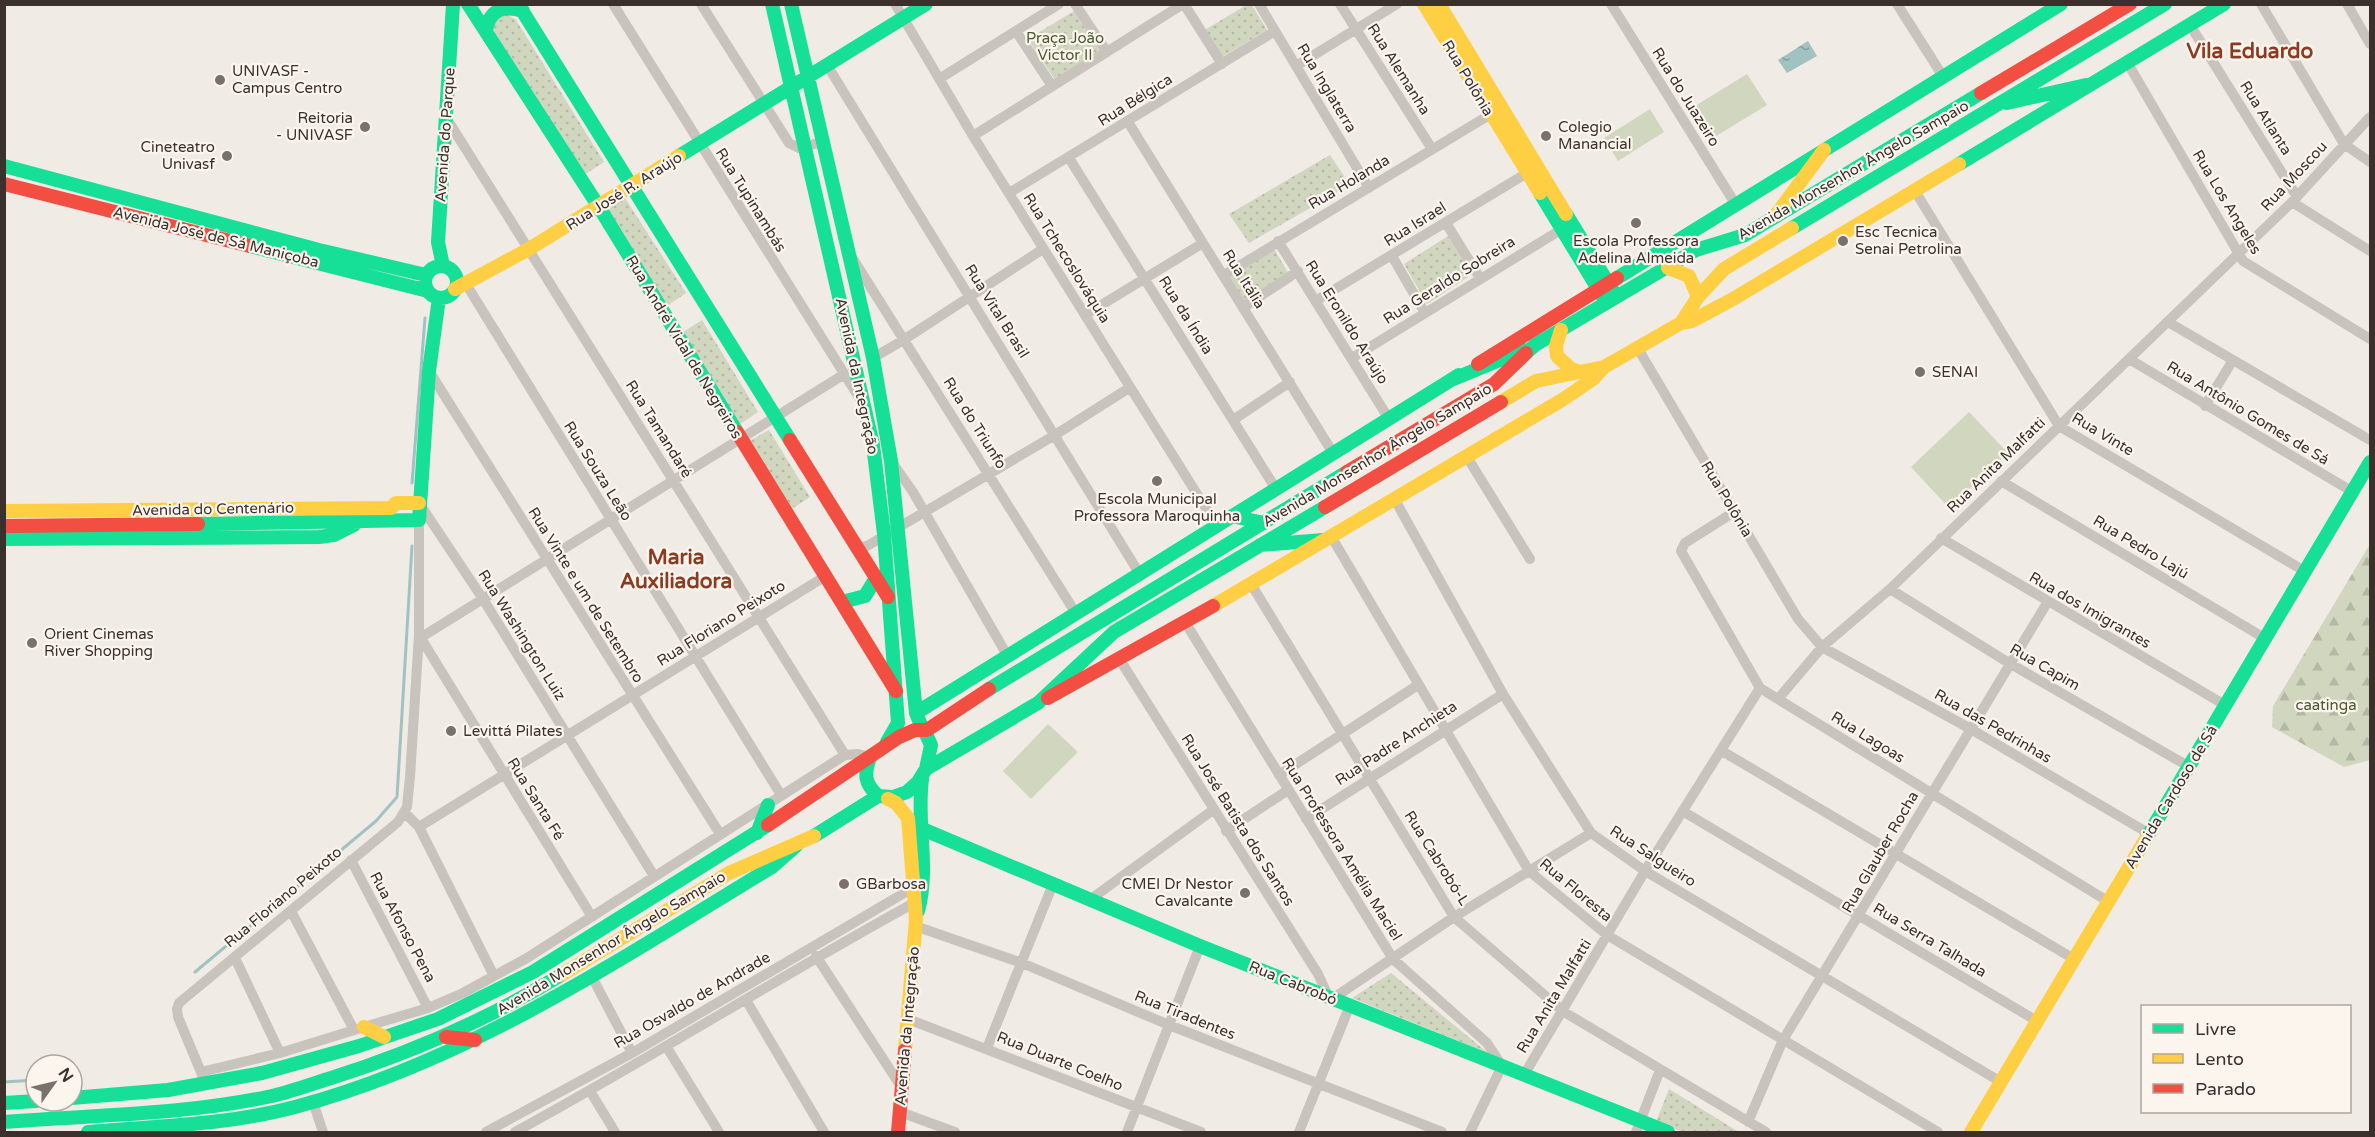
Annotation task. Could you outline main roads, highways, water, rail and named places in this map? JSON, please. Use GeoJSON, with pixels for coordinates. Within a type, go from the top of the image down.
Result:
{"type":"FeatureCollection","features":[{"type":"Feature","properties":{"kind":"main road","name":"Avenida do Parque"},"geometry":{"type":"LineString","coordinates":[[443,266],[438,242],[453,4]]}},
{"type":"Feature","properties":{"kind":"main road","name":"Rua André Vidal de Negreiros"},"geometry":{"type":"LineString","coordinates":[[468,4],[599,207],[896,691]]}},
{"type":"Feature","properties":{"kind":"main road","name":"Avenida da Integração"},"geometry":{"type":"LineString","coordinates":[[772,4],[789,87],[867,409],[884,534],[898,723],[875,753]]}},
{"type":"Feature","properties":{"kind":"main road","name":"Avenida da Integração"},"geometry":{"type":"LineString","coordinates":[[791,4],[873,358],[891,461],[899,527],[916,713],[923,730]]}},
{"type":"Feature","properties":{"kind":"main road","name":"Rua José R. Araújo"},"geometry":{"type":"LineString","coordinates":[[461,286],[599,207],[926,4]]}},
{"type":"Feature","properties":{"kind":"main road","name":"Rua Polônia"},"geometry":{"type":"LineString","coordinates":[[1424,4],[1496,110],[1612,301]]}},
{"type":"Feature","properties":{"kind":"main road","name":"Rua Polônia"},"geometry":{"type":"LineString","coordinates":[[1439,4],[1496,110]]}},
{"type":"Feature","properties":{"kind":"main road","name":"Avenida Monsenhor Ângelo Sampaio"},"geometry":{"type":"LineString","coordinates":[[916,713],[1075,612],[2061,4]]}},
{"type":"Feature","properties":{"kind":"main road","name":"Avenida Monsenhor Ângelo Sampaio"},"geometry":{"type":"LineString","coordinates":[[84,1096],[204,1078],[262,1073],[304,1063],[438,1019],[533,972],[757,833],[907,732],[923,730],[1031,662],[1494,384],[1535,345],[1696,250],[1737,238],[1774,218],[2130,4]]}},
{"type":"Feature","properties":{"kind":"main road","name":"Avenida Monsenhor Ângelo Sampaio"},"geometry":{"type":"LineString","coordinates":[[1681,323],[1698,297],[1719,273],[1731,264],[2166,4]]}},
{"type":"Feature","properties":{"kind":"main road","name":"Avenida Monsenhor Ângelo Sampaio"},"geometry":{"type":"LineString","coordinates":[[4,1122],[198,1107],[269,1097],[311,1086],[373,1065],[446,1037],[542,987],[729,873],[796,846],[883,798],[899,796],[924,774],[1038,703],[1120,660],[1395,500],[1580,388],[1604,367],[1637,347],[1733,299],[2224,4]]}},
{"type":"Feature","properties":{"kind":"main road"},"geometry":{"type":"LineString","coordinates":[[486,30],[487,20],[499,8],[521,8],[888,597]]}},
{"type":"Feature","properties":{"kind":"main road"},"geometry":{"type":"LineString","coordinates":[[1998,104],[2086,86]]}},
{"type":"Feature","properties":{"kind":"main road"},"geometry":{"type":"LineString","coordinates":[[1774,218],[1824,150]]}},
{"type":"Feature","properties":{"kind":"main road","name":"Avenida José de Sá Maniçoba"},"geometry":{"type":"LineString","coordinates":[[4,166],[319,250],[426,275]]}},
{"type":"Feature","properties":{"kind":"main road","name":"Avenida José de Sá Maniçoba"},"geometry":{"type":"LineString","coordinates":[[4,183],[433,294]]}},
{"type":"Feature","properties":{"kind":"main road"},"geometry":{"type":"LineString","coordinates":[[4,526],[359,523],[419,520],[433,294],[425,283],[426,275],[433,267],[443,266],[451,269],[461,286],[448,296],[433,294]]}},
{"type":"Feature","properties":{"kind":"main road"},"geometry":{"type":"LineString","coordinates":[[1668,268],[1683,271],[1691,277],[1698,297]]}},
{"type":"Feature","properties":{"kind":"main road"},"geometry":{"type":"LineString","coordinates":[[1561,330],[1556,346],[1557,356],[1571,369],[1581,372]]}},
{"type":"Feature","properties":{"kind":"main road"},"geometry":{"type":"LineString","coordinates":[[1451,380],[1535,345]]}},
{"type":"Feature","properties":{"kind":"main road","name":"Avenida Monsenhor Ângelo Sampaio"},"geometry":{"type":"LineString","coordinates":[[1038,703],[1114,632],[1257,545],[1536,381],[1604,367]]}},
{"type":"Feature","properties":{"kind":"main road","name":"Avenida Cardoso de Sá"},"geometry":{"type":"LineString","coordinates":[[1971,1132],[2370,462]]}},
{"type":"Feature","properties":{"kind":"main road"},"geometry":{"type":"LineString","coordinates":[[392,522],[394,505],[412,495],[420,480]]}},
{"type":"Feature","properties":{"kind":"main road","name":"Avenida do Centenário"},"geometry":{"type":"LineString","coordinates":[[4,511],[419,503]]}},
{"type":"Feature","properties":{"kind":"main road"},"geometry":{"type":"LineString","coordinates":[[1232,516],[1264,523]]}},
{"type":"Feature","properties":{"kind":"main road"},"geometry":{"type":"LineString","coordinates":[[4,539],[319,537],[334,535],[359,523]]}},
{"type":"Feature","properties":{"kind":"main road"},"geometry":{"type":"LineString","coordinates":[[49,526],[60,539]]}},
{"type":"Feature","properties":{"kind":"main road"},"geometry":{"type":"LineString","coordinates":[[1257,545],[1327,538]]}},
{"type":"Feature","properties":{"kind":"main road"},"geometry":{"type":"LineString","coordinates":[[842,602],[865,596],[876,578]]}},
{"type":"Feature","properties":{"kind":"main road"},"geometry":{"type":"LineString","coordinates":[[915,923],[922,889],[919,792],[931,745],[923,730]]}},
{"type":"Feature","properties":{"kind":"main road"},"geometry":{"type":"LineString","coordinates":[[875,753],[864,775],[867,784],[883,798],[896,803],[908,818],[915,923]]}},
{"type":"Feature","properties":{"kind":"main road"},"geometry":{"type":"LineString","coordinates":[[757,833],[768,805]]}},
{"type":"Feature","properties":{"kind":"main road","name":"Rua Cabrobó"},"geometry":{"type":"LineString","coordinates":[[920,828],[1200,946],[1524,1075],[1638,1127],[1668,1132]]}},
{"type":"Feature","properties":{"kind":"main road"},"geometry":{"type":"LineString","coordinates":[[88,1132],[261,1113],[313,1102],[402,1072],[475,1040],[591,975],[772,867],[796,846]]}},
{"type":"Feature","properties":{"kind":"main road","name":"Avenida da Integração"},"geometry":{"type":"LineString","coordinates":[[898,1132],[915,923]]}},
{"type":"Feature","properties":{"kind":"main road"},"geometry":{"type":"LineString","coordinates":[[359,1029],[384,1037]]}},
{"type":"Feature","properties":{"kind":"main road"},"geometry":{"type":"LineString","coordinates":[[446,1037],[475,1040]]}},
{"type":"Feature","properties":{"kind":"main road"},"geometry":{"type":"LineString","coordinates":[[304,1063],[303,1074],[311,1086]]}},
{"type":"Feature","properties":{"kind":"main road"},"geometry":{"type":"LineString","coordinates":[[262,1073],[272,1083],[269,1097]]}},
{"type":"Feature","properties":{"kind":"main road"},"geometry":{"type":"LineString","coordinates":[[4,1103],[24,1102]]}},
{"type":"Feature","properties":{"kind":"main road"},"geometry":{"type":"LineString","coordinates":[[181,1123],[198,1107]]}},
{"type":"Feature","properties":{"kind":"water"},"geometry":{"type":"Polygon","coordinates":[[[1808,41],[1817,56],[1787,73],[1778,60],[1808,41]]]}},
{"type":"Feature","properties":{"kind":"waterway"},"geometry":{"type":"LineString","coordinates":[[412,483],[425,318]]}},
{"type":"Feature","properties":{"kind":"waterway"},"geometry":{"type":"LineString","coordinates":[[195,972],[376,821],[397,797],[412,546]]}},
{"type":"Feature","properties":{"kind":"waterway"},"geometry":{"type":"LineString","coordinates":[[4,1082],[24,1081]]}},
{"type":"Feature","properties":{"kind":"place","name":"UNIVASF - Campus Centro"},"geometry":{"type":"Point","coordinates":[220,80]}},
{"type":"Feature","properties":{"kind":"place","name":"Reitoria - UNIVASF"},"geometry":{"type":"Point","coordinates":[365,127]}},
{"type":"Feature","properties":{"kind":"place","name":"Colegio Manancial"},"geometry":{"type":"Point","coordinates":[1546,136]}},
{"type":"Feature","properties":{"kind":"place","name":"Cineteatro Univasf"},"geometry":{"type":"Point","coordinates":[227,156]}},
{"type":"Feature","properties":{"kind":"place","name":"Escola Professora Adelina Almeida"},"geometry":{"type":"Point","coordinates":[1636,223]}},
{"type":"Feature","properties":{"kind":"place","name":"Esc Tecnica Senai Petrolina"},"geometry":{"type":"Point","coordinates":[1843,241]}},
{"type":"Feature","properties":{"kind":"place","name":"SENAI"},"geometry":{"type":"Point","coordinates":[1920,372]}},
{"type":"Feature","properties":{"kind":"place","name":"Escola Municipal Professora Maroquinha"},"geometry":{"type":"Point","coordinates":[1157,481]}},
{"type":"Feature","properties":{"kind":"place","name":"Orient Cinemas River Shopping"},"geometry":{"type":"Point","coordinates":[32,643]}},
{"type":"Feature","properties":{"kind":"place","name":"Levittá Pilates"},"geometry":{"type":"Point","coordinates":[451,731]}},
{"type":"Feature","properties":{"kind":"place","name":"GBarbosa"},"geometry":{"type":"Point","coordinates":[844,884]}},
{"type":"Feature","properties":{"kind":"place","name":"CMEI Dr Nestor Cavalcante"},"geometry":{"type":"Point","coordinates":[1245,893]}},
{"type":"Feature","properties":{"kind":"district","name":"Vila Eduardo"},"geometry":{"type":"Point","coordinates":[2250,51]}},
{"type":"Feature","properties":{"kind":"district","name":"Maria Auxiliadora"},"geometry":{"type":"Point","coordinates":[676,569]}},
{"type":"Feature","properties":{"kind":"park label","name":"Praça João Victor II"},"geometry":{"type":"Point","coordinates":[1065,46]}},
{"type":"Feature","properties":{"kind":"park label","name":"caatinga"},"geometry":{"type":"Point","coordinates":[2326,705]}}]}
